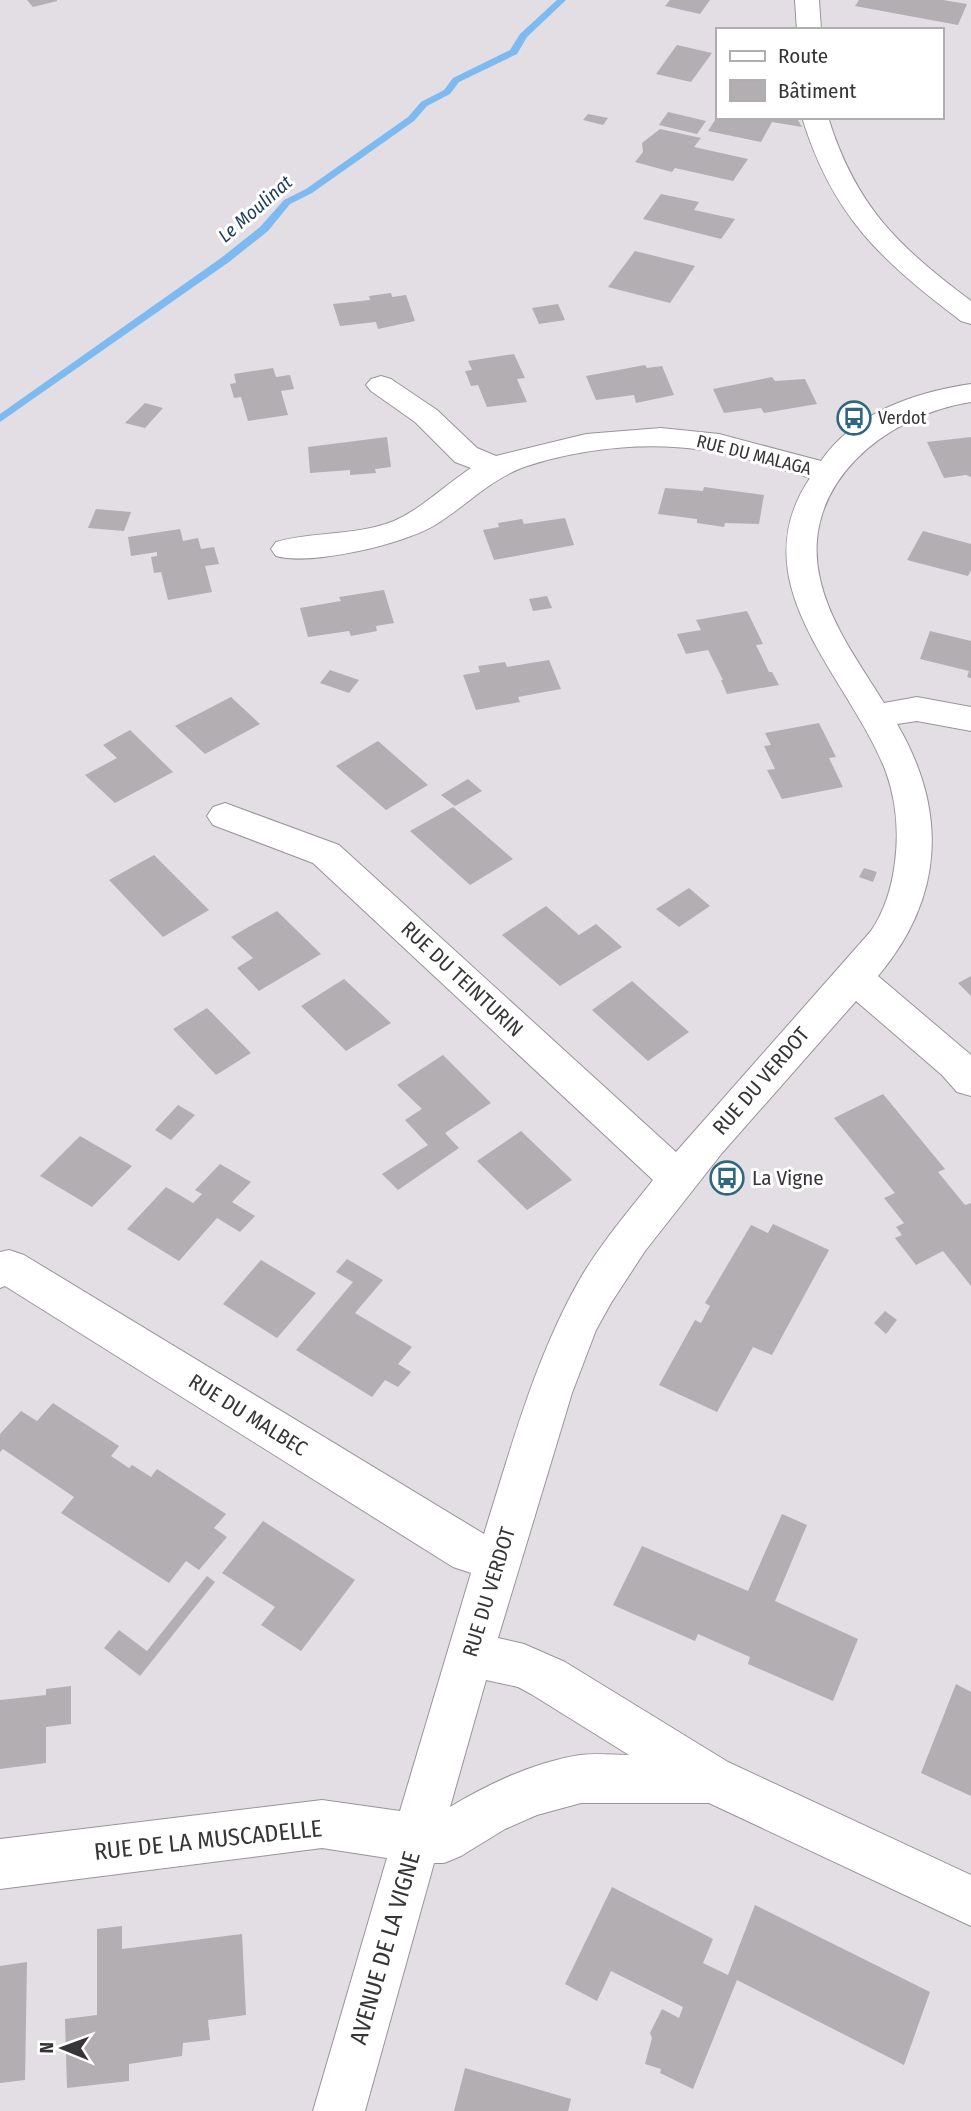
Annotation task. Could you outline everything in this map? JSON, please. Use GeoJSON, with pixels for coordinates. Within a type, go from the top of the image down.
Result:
{"type":"FeatureCollection","features":[{"type":"Feature","properties":{"kind":"street"},"geometry":{"type":"LineString","coordinates":[[807,0],[809,28]]}},
{"type":"Feature","properties":{"kind":"street"},"geometry":{"type":"LineString","coordinates":[[816,119],[831,169],[862,217],[899,258],[971,315]]}},
{"type":"Feature","properties":{"kind":"street"},"geometry":{"type":"LineString","coordinates":[[380,386],[426,416],[466,455],[496,467]]}},
{"type":"Feature","properties":{"kind":"street","name":"RUE DU VERDOT"},"geometry":{"type":"LineString","coordinates":[[417,1838],[499,1558],[559,1368],[575,1330],[612,1263],[678,1178],[761,1079],[894,929],[906,897],[914,859],[913,807],[903,773],[874,716],[810,606],[802,583],[798,553],[802,524],[811,499],[826,474],[856,440],[908,411],[965,389]]}},
{"type":"Feature","properties":{"kind":"street","name":"RUE DU MALAGA"},"geometry":{"type":"LineString","coordinates":[[286,549],[370,538],[420,520],[465,484],[496,467],[581,444],[680,438],[766,455],[826,474]]}},
{"type":"Feature","properties":{"kind":"street"},"geometry":{"type":"LineString","coordinates":[[874,716],[917,709],[971,719]]}},
{"type":"Feature","properties":{"kind":"street","name":"RUE DU TEINTURIN"},"geometry":{"type":"LineString","coordinates":[[225,816],[326,853],[678,1178]]}},
{"type":"Feature","properties":{"kind":"street"},"geometry":{"type":"LineString","coordinates":[[853,977],[956,1064],[971,1081]]}},
{"type":"Feature","properties":{"kind":"street","name":"RUE DU MALBEC"},"geometry":{"type":"LineString","coordinates":[[0,1270],[9,1266],[469,1552],[499,1558]]}},
{"type":"Feature","properties":{"kind":"street","name":"AVENUE DE LA VIGNE"},"geometry":{"type":"LineString","coordinates":[[471,1655],[524,1667],[548,1678],[711,1779],[971,1901]]}},
{"type":"Feature","properties":{"kind":"street","name":"AVENUE DE LA VIGNE"},"geometry":{"type":"LineString","coordinates":[[339,2111],[417,1838],[444,1839],[488,1812],[533,1792],[581,1779],[711,1779]]}},
{"type":"Feature","properties":{"kind":"street","name":"RUE DE LA MUSCADELLE"},"geometry":{"type":"LineString","coordinates":[[0,1864],[322,1824],[417,1838]]}},
{"type":"Feature","properties":{"kind":"building"},"geometry":{"type":"Polygon","coordinates":[[[27,0],[57,0],[57,1],[33,7],[27,0]]]}},
{"type":"Feature","properties":{"kind":"building"},"geometry":{"type":"Polygon","coordinates":[[[670,0],[710,0],[700,14],[665,6],[670,0]]]}},
{"type":"Feature","properties":{"kind":"building"},"geometry":{"type":"Polygon","coordinates":[[[859,0],[943,0],[967,4],[958,25],[855,6],[859,0]]]}},
{"type":"Feature","properties":{"kind":"building"},"geometry":{"type":"Polygon","coordinates":[[[677,45],[712,53],[691,82],[656,74],[677,45]]]}},
{"type":"Feature","properties":{"kind":"building"},"geometry":{"type":"Polygon","coordinates":[[[668,112],[706,121],[697,134],[659,125],[668,112]]]}},
{"type":"Feature","properties":{"kind":"building"},"geometry":{"type":"Polygon","coordinates":[[[588,114],[608,118],[603,125],[583,120],[588,114]]]}},
{"type":"Feature","properties":{"kind":"building"},"geometry":{"type":"Polygon","coordinates":[[[716,119],[797,119],[802,127],[772,122],[761,142],[708,131],[716,119]]]}},
{"type":"Feature","properties":{"kind":"building"},"geometry":{"type":"Polygon","coordinates":[[[660,129],[701,138],[694,147],[748,159],[733,181],[675,168],[672,172],[635,162],[643,152],[642,143],[660,129]]]}},
{"type":"Feature","properties":{"kind":"building"},"geometry":{"type":"Polygon","coordinates":[[[661,194],[699,202],[694,210],[735,219],[721,239],[643,219],[661,194]]]}},
{"type":"Feature","properties":{"kind":"building"},"geometry":{"type":"Polygon","coordinates":[[[635,251],[695,266],[670,303],[608,287],[635,251]]]}},
{"type":"Feature","properties":{"kind":"building"},"geometry":{"type":"Polygon","coordinates":[[[391,293],[392,297],[406,295],[415,321],[378,329],[376,322],[340,326],[333,304],[370,300],[369,296],[391,293]]]}},
{"type":"Feature","properties":{"kind":"building"},"geometry":{"type":"Polygon","coordinates":[[[558,304],[565,320],[539,324],[532,308],[558,304]]]}},
{"type":"Feature","properties":{"kind":"building"},"geometry":{"type":"Polygon","coordinates":[[[514,354],[525,378],[517,379],[527,402],[487,407],[478,385],[471,386],[465,371],[472,370],[468,361],[514,354]]]}},
{"type":"Feature","properties":{"kind":"building"},"geometry":{"type":"Polygon","coordinates":[[[645,365],[647,368],[662,366],[674,395],[636,403],[634,395],[596,400],[586,376],[645,365]]]}},
{"type":"Feature","properties":{"kind":"building"},"geometry":{"type":"Polygon","coordinates":[[[273,368],[276,377],[290,375],[294,389],[281,391],[288,415],[248,421],[241,397],[234,398],[230,384],[236,383],[234,374],[273,368]]]}},
{"type":"Feature","properties":{"kind":"building"},"geometry":{"type":"Polygon","coordinates":[[[772,377],[775,381],[805,379],[817,404],[764,413],[761,408],[724,413],[713,389],[772,377]]]}},
{"type":"Feature","properties":{"kind":"building"},"geometry":{"type":"Polygon","coordinates":[[[145,403],[163,408],[145,428],[125,423],[145,403]]]}},
{"type":"Feature","properties":{"kind":"building"},"geometry":{"type":"Polygon","coordinates":[[[387,437],[391,467],[375,469],[376,473],[350,475],[350,470],[310,473],[308,447],[387,437]]]}},
{"type":"Feature","properties":{"kind":"building"},"geometry":{"type":"Polygon","coordinates":[[[971,437],[971,477],[966,475],[944,478],[927,442],[971,437]]]}},
{"type":"Feature","properties":{"kind":"building"},"geometry":{"type":"Polygon","coordinates":[[[704,487],[764,495],[759,524],[725,523],[724,527],[697,523],[697,519],[658,514],[665,488],[703,491],[704,487]]]}},
{"type":"Feature","properties":{"kind":"building"},"geometry":{"type":"Polygon","coordinates":[[[96,509],[131,512],[124,531],[88,528],[96,509]]]}},
{"type":"Feature","properties":{"kind":"building"},"geometry":{"type":"Polygon","coordinates":[[[565,518],[574,545],[494,560],[483,530],[499,527],[498,523],[522,519],[524,524],[565,518]]]}},
{"type":"Feature","properties":{"kind":"building"},"geometry":{"type":"Polygon","coordinates":[[[180,529],[183,541],[198,538],[201,549],[214,547],[219,564],[205,566],[212,592],[168,600],[161,572],[154,573],[151,557],[157,556],[157,552],[131,556],[128,537],[180,529]]]}},
{"type":"Feature","properties":{"kind":"building"},"geometry":{"type":"Polygon","coordinates":[[[923,531],[971,544],[971,570],[968,576],[907,560],[923,531]]]}},
{"type":"Feature","properties":{"kind":"building"},"geometry":{"type":"Polygon","coordinates":[[[384,590],[394,623],[376,626],[377,631],[351,636],[349,631],[308,637],[300,608],[341,601],[339,597],[384,590]]]}},
{"type":"Feature","properties":{"kind":"building"},"geometry":{"type":"Polygon","coordinates":[[[547,596],[552,608],[533,611],[529,599],[547,596]]]}},
{"type":"Feature","properties":{"kind":"building"},"geometry":{"type":"Polygon","coordinates":[[[747,611],[763,644],[756,645],[769,672],[772,672],[779,685],[727,694],[708,650],[686,654],[677,634],[701,630],[696,620],[747,611]]]}},
{"type":"Feature","properties":{"kind":"building"},"geometry":{"type":"Polygon","coordinates":[[[930,631],[971,641],[971,678],[967,677],[969,671],[920,659],[930,631]]]}},
{"type":"Feature","properties":{"kind":"building"},"geometry":{"type":"Polygon","coordinates":[[[549,660],[561,689],[518,697],[520,702],[476,710],[463,675],[480,672],[478,666],[505,662],[507,667],[549,660]]]}},
{"type":"Feature","properties":{"kind":"building"},"geometry":{"type":"Polygon","coordinates":[[[330,670],[359,680],[349,693],[320,683],[330,670]]]}},
{"type":"Feature","properties":{"kind":"building"},"geometry":{"type":"Polygon","coordinates":[[[231,697],[260,724],[205,754],[175,726],[231,697]]]}},
{"type":"Feature","properties":{"kind":"building"},"geometry":{"type":"Polygon","coordinates":[[[819,723],[836,757],[829,758],[843,787],[782,799],[767,770],[775,769],[764,746],[771,745],[765,733],[819,723]]]}},
{"type":"Feature","properties":{"kind":"building"},"geometry":{"type":"Polygon","coordinates":[[[130,730],[173,772],[115,803],[85,775],[117,758],[103,745],[130,730]]]}},
{"type":"Feature","properties":{"kind":"building"},"geometry":{"type":"Polygon","coordinates":[[[378,741],[428,785],[386,810],[336,766],[378,741]]]}},
{"type":"Feature","properties":{"kind":"building"},"geometry":{"type":"Polygon","coordinates":[[[468,779],[482,791],[455,806],[441,795],[468,779]]]}},
{"type":"Feature","properties":{"kind":"building"},"geometry":{"type":"Polygon","coordinates":[[[453,807],[513,859],[470,885],[410,831],[453,807]]]}},
{"type":"Feature","properties":{"kind":"building"},"geometry":{"type":"Polygon","coordinates":[[[154,855],[209,910],[163,937],[109,880],[154,855]]]}},
{"type":"Feature","properties":{"kind":"building"},"geometry":{"type":"Polygon","coordinates":[[[864,868],[877,872],[873,882],[859,877],[864,868]]]}},
{"type":"Feature","properties":{"kind":"building"},"geometry":{"type":"Polygon","coordinates":[[[689,888],[710,906],[679,927],[656,909],[689,888]]]}},
{"type":"Feature","properties":{"kind":"building"},"geometry":{"type":"Polygon","coordinates":[[[546,906],[579,935],[596,924],[622,947],[560,986],[502,935],[546,906]]]}},
{"type":"Feature","properties":{"kind":"building"},"geometry":{"type":"Polygon","coordinates":[[[277,911],[321,954],[259,991],[237,968],[253,958],[231,937],[277,911]]]}},
{"type":"Feature","properties":{"kind":"building"},"geometry":{"type":"Polygon","coordinates":[[[971,976],[971,996],[958,983],[971,976]]]}},
{"type":"Feature","properties":{"kind":"building"},"geometry":{"type":"Polygon","coordinates":[[[344,979],[391,1023],[346,1051],[301,1006],[344,979]]]}},
{"type":"Feature","properties":{"kind":"building"},"geometry":{"type":"Polygon","coordinates":[[[632,981],[689,1032],[648,1061],[592,1010],[632,981]]]}},
{"type":"Feature","properties":{"kind":"building"},"geometry":{"type":"Polygon","coordinates":[[[207,1008],[251,1053],[216,1075],[173,1029],[207,1008]]]}},
{"type":"Feature","properties":{"kind":"building"},"geometry":{"type":"Polygon","coordinates":[[[443,1055],[491,1103],[445,1133],[459,1148],[398,1190],[382,1174],[428,1145],[405,1120],[422,1109],[397,1085],[443,1055]]]}},
{"type":"Feature","properties":{"kind":"building"},"geometry":{"type":"Polygon","coordinates":[[[883,1094],[945,1169],[938,1172],[965,1205],[971,1203],[971,1286],[943,1251],[916,1265],[895,1238],[902,1235],[896,1227],[904,1223],[884,1198],[895,1193],[834,1118],[883,1094]]]}},
{"type":"Feature","properties":{"kind":"building"},"geometry":{"type":"Polygon","coordinates":[[[178,1105],[195,1115],[171,1140],[155,1130],[178,1105]]]}},
{"type":"Feature","properties":{"kind":"building"},"geometry":{"type":"Polygon","coordinates":[[[521,1131],[572,1180],[527,1210],[477,1161],[521,1131]]]}},
{"type":"Feature","properties":{"kind":"building"},"geometry":{"type":"Polygon","coordinates":[[[80,1136],[132,1166],[92,1207],[40,1176],[80,1136]]]}},
{"type":"Feature","properties":{"kind":"building"},"geometry":{"type":"Polygon","coordinates":[[[220,1164],[251,1182],[232,1202],[255,1216],[240,1232],[217,1218],[179,1261],[127,1229],[166,1187],[193,1203],[202,1194],[195,1190],[220,1164]]]}},
{"type":"Feature","properties":{"kind":"building"},"geometry":{"type":"Polygon","coordinates":[[[773,1224],[829,1250],[772,1355],[753,1347],[717,1412],[659,1385],[695,1320],[701,1323],[710,1306],[705,1303],[751,1225],[768,1233],[773,1224]]]}},
{"type":"Feature","properties":{"kind":"building"},"geometry":{"type":"Polygon","coordinates":[[[347,1259],[383,1280],[355,1313],[412,1347],[398,1364],[411,1372],[398,1387],[385,1380],[372,1397],[296,1350],[353,1282],[336,1272],[347,1259]]]}},
{"type":"Feature","properties":{"kind":"building"},"geometry":{"type":"Polygon","coordinates":[[[261,1260],[316,1293],[277,1338],[223,1304],[261,1260]]]}},
{"type":"Feature","properties":{"kind":"building"},"geometry":{"type":"Polygon","coordinates":[[[885,1311],[897,1320],[886,1334],[874,1323],[885,1311]]]}},
{"type":"Feature","properties":{"kind":"building"},"geometry":{"type":"Polygon","coordinates":[[[53,1403],[119,1446],[111,1456],[129,1468],[132,1465],[151,1477],[157,1469],[226,1514],[214,1528],[227,1537],[199,1570],[186,1561],[169,1583],[61,1513],[74,1497],[3,1449],[0,1452],[0,1434],[21,1411],[37,1421],[53,1403]]]}},
{"type":"Feature","properties":{"kind":"building"},"geometry":{"type":"Polygon","coordinates":[[[782,1514],[807,1525],[775,1601],[858,1639],[833,1701],[748,1664],[750,1657],[698,1634],[695,1641],[613,1605],[642,1546],[748,1591],[782,1514]]]}},
{"type":"Feature","properties":{"kind":"building"},"geometry":{"type":"Polygon","coordinates":[[[263,1521],[355,1580],[301,1651],[261,1625],[275,1607],[222,1573],[263,1521]]]}},
{"type":"Feature","properties":{"kind":"building"},"geometry":{"type":"Polygon","coordinates":[[[207,1576],[215,1582],[140,1676],[104,1648],[119,1630],[147,1651],[207,1576]]]}},
{"type":"Feature","properties":{"kind":"building"},"geometry":{"type":"Polygon","coordinates":[[[956,1684],[971,1692],[971,1796],[921,1773],[956,1684]]]}},
{"type":"Feature","properties":{"kind":"building"},"geometry":{"type":"Polygon","coordinates":[[[71,1686],[71,1724],[46,1727],[46,1763],[0,1769],[0,1700],[46,1695],[46,1689],[71,1686]]]}},
{"type":"Feature","properties":{"kind":"building"},"geometry":{"type":"Polygon","coordinates":[[[612,1887],[713,1939],[703,1963],[728,1975],[755,1905],[930,1992],[904,2065],[737,1980],[693,2089],[660,2073],[661,2069],[645,2064],[652,2038],[650,2033],[662,2009],[679,2018],[683,2007],[611,1971],[597,2001],[565,1984],[612,1887]]]}},
{"type":"Feature","properties":{"kind":"building"},"geometry":{"type":"Polygon","coordinates":[[[122,1926],[122,1949],[242,1934],[246,2015],[208,2020],[210,2040],[183,2043],[182,2056],[129,2064],[129,2081],[67,2088],[65,2019],[97,2015],[97,1929],[122,1926]]]}},
{"type":"Feature","properties":{"kind":"building"},"geometry":{"type":"Polygon","coordinates":[[[27,1962],[25,2080],[0,2083],[0,1966],[27,1962]]]}},
{"type":"Feature","properties":{"kind":"building"},"geometry":{"type":"Polygon","coordinates":[[[465,2068],[571,2099],[568,2111],[454,2111],[465,2068]]]}},
{"type":"Feature","properties":{"kind":"waterway","name":"Le Moulinat"},"geometry":{"type":"LineString","coordinates":[[0,419],[225,260],[264,229],[287,202],[309,191],[411,119],[424,104],[447,92],[456,80],[514,52],[523,36],[562,0]]}},
{"type":"Feature","properties":{"kind":"place","name":"Verdot"},"geometry":{"type":"Point","coordinates":[854,418]}},
{"type":"Feature","properties":{"kind":"place","name":"La Vigne"},"geometry":{"type":"Point","coordinates":[727,1178]}}]}
